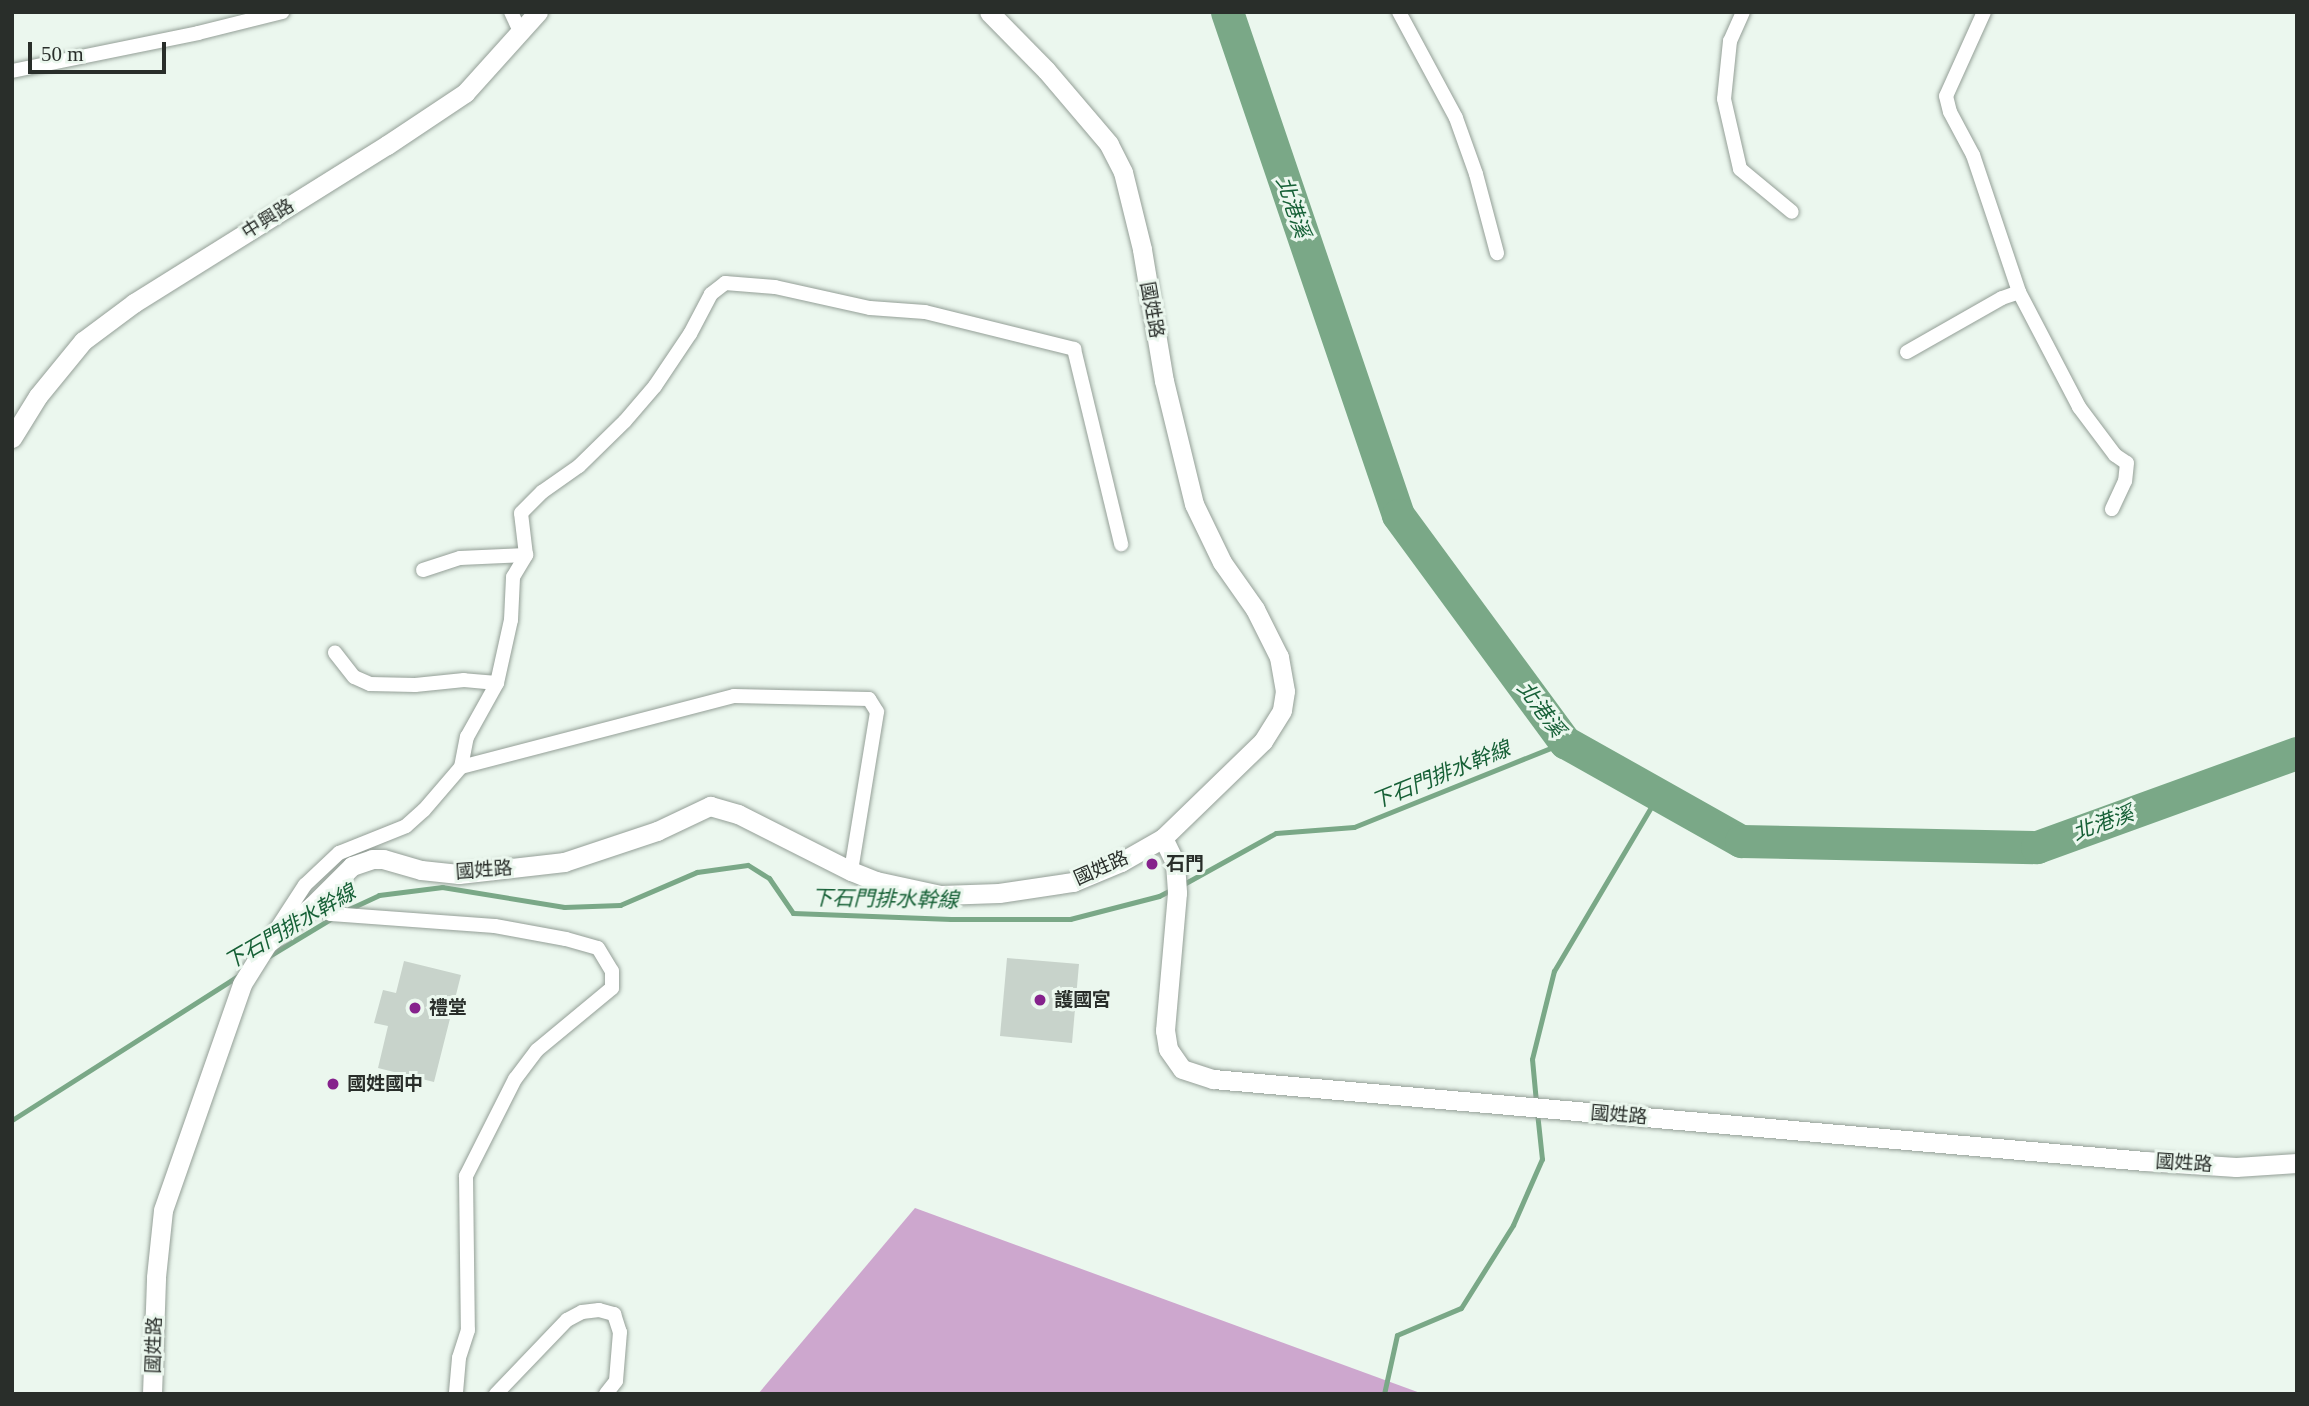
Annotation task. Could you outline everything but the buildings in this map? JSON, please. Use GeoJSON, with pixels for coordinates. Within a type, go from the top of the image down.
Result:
{"type":"FeatureCollection","features":[{"type":"Feature","properties":{"kind":"street"},"geometry":{"type":"LineString","coordinates":[[12,71],[198,33],[282,12]]}},
{"type":"Feature","properties":{"kind":"street"},"geometry":{"type":"LineString","coordinates":[[511,12],[521,33]]}},
{"type":"Feature","properties":{"kind":"street","name":"中興路"},"geometry":{"type":"LineString","coordinates":[[12,438],[38,396],[83,341],[134,303],[387,145],[465,93],[538,12]]}},
{"type":"Feature","properties":{"kind":"street","name":"國姓路"},"geometry":{"type":"LineString","coordinates":[[152,1394],[156,1278],[163,1210],[242,984],[267,944],[313,905],[352,866],[372,859],[459,874],[564,862],[657,831],[710,806],[738,814],[851,872],[876,881],[942,895],[999,893],[1073,883],[1121,862],[1163,838],[1263,741],[1282,710],[1285,691],[1279,657],[1255,609],[1222,562],[1194,504],[1164,381],[1142,249],[1123,172],[1109,144],[1046,70],[989,12]]}},
{"type":"Feature","properties":{"kind":"street"},"geometry":{"type":"LineString","coordinates":[[1399,12],[1456,118],[1476,174],[1497,253]]}},
{"type":"Feature","properties":{"kind":"street"},"geometry":{"type":"LineString","coordinates":[[1743,12],[1730,41],[1724,99],[1740,169],[1792,212]]}},
{"type":"Feature","properties":{"kind":"street"},"geometry":{"type":"LineString","coordinates":[[1984,12],[1946,96],[1950,112],[1973,155],[2019,292],[2079,407],[2115,455],[2127,463],[2125,481],[2112,509]]}},
{"type":"Feature","properties":{"kind":"street"},"geometry":{"type":"LineString","coordinates":[[461,767],[467,737],[497,683],[511,620],[513,578],[526,555],[522,513],[542,492],[579,466],[625,421],[676,355],[711,294],[725,284],[740,283],[870,309],[925,312],[1073,349],[1121,544]]}},
{"type":"Feature","properties":{"kind":"street"},"geometry":{"type":"LineString","coordinates":[[1907,352],[2002,298],[2019,292]]}},
{"type":"Feature","properties":{"kind":"street"},"geometry":{"type":"LineString","coordinates":[[422,570],[460,558],[526,555]]}},
{"type":"Feature","properties":{"kind":"street"},"geometry":{"type":"LineString","coordinates":[[335,653],[354,677],[370,684],[415,685],[464,680],[497,683]]}},
{"type":"Feature","properties":{"kind":"street"},"geometry":{"type":"LineString","coordinates":[[267,944],[305,885],[339,853],[405,826],[461,767],[734,696],[869,699],[877,712],[851,872]]}},
{"type":"Feature","properties":{"kind":"street","name":"國姓路"},"geometry":{"type":"LineString","coordinates":[[1163,838],[1175,863],[1177,893],[1165,1030],[1168,1049],[1182,1069],[1213,1079],[2145,1161],[2236,1167],[2297,1163]]}},
{"type":"Feature","properties":{"kind":"street"},"geometry":{"type":"LineString","coordinates":[[313,905],[331,914],[495,926],[566,939],[598,948],[612,971],[612,988],[537,1050],[515,1079],[466,1176],[468,1330],[459,1358],[456,1394]]}},
{"type":"Feature","properties":{"kind":"street"},"geometry":{"type":"LineString","coordinates":[[496,1394],[567,1320],[582,1312],[598,1310],[614,1314],[620,1332],[616,1381],[606,1394]]}},
{"type":"Feature","properties":{"kind":"shaded area"},"geometry":{"type":"Polygon","coordinates":[[[915,1208],[1423,1394],[758,1394],[915,1208]]]}},
{"type":"Feature","properties":{"kind":"waterway","name":"北港溪"},"geometry":{"type":"LineString","coordinates":[[1227,12],[1398,515],[1565,742],[1741,841],[2037,847],[2297,753]]}},
{"type":"Feature","properties":{"kind":"waterway","name":"下石門排水幹線"},"geometry":{"type":"LineString","coordinates":[[1182,885],[1276,833],[1354,827],[1565,742]]}},
{"type":"Feature","properties":{"kind":"waterway"},"geometry":{"type":"LineString","coordinates":[[1536,1102],[1532,1059],[1554,971],[1658,795]]}},
{"type":"Feature","properties":{"kind":"waterway","name":"下石門排水幹線"},"geometry":{"type":"LineString","coordinates":[[347,910],[379,895],[442,887],[564,907],[620,905],[697,872],[748,865],[769,878],[793,913],[951,919],[1070,919],[1159,896],[1173,889]]}},
{"type":"Feature","properties":{"kind":"waterway","name":"下石門排水幹線"},"geometry":{"type":"LineString","coordinates":[[269,956],[332,918]]}},
{"type":"Feature","properties":{"kind":"waterway","name":"下石門排水幹線"},"geometry":{"type":"LineString","coordinates":[[12,1120],[240,975]]}},
{"type":"Feature","properties":{"kind":"waterway"},"geometry":{"type":"LineString","coordinates":[[1384,1394],[1397,1335],[1461,1308],[1513,1225],[1542,1159],[1537,1112]]}},
{"type":"Feature","properties":{"kind":"place","name":"石門"},"geometry":{"type":"Point","coordinates":[1152,864]}},
{"type":"Feature","properties":{"kind":"place","name":"護國宮"},"geometry":{"type":"Point","coordinates":[1040,1000]}},
{"type":"Feature","properties":{"kind":"place","name":"禮堂"},"geometry":{"type":"Point","coordinates":[415,1008]}},
{"type":"Feature","properties":{"kind":"place","name":"國姓國中"},"geometry":{"type":"Point","coordinates":[333,1084]}}]}
